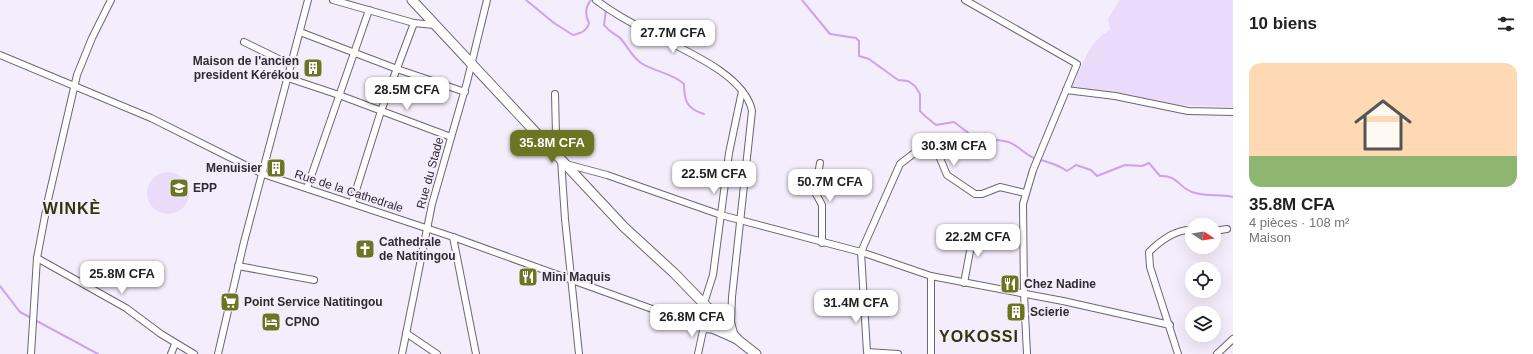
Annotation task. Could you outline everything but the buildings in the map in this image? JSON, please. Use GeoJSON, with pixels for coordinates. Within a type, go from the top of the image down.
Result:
{"type":"FeatureCollection","features":[{"type":"Feature","properties":{"kind":"street"},"geometry":{"type":"LineString","coordinates":[[30,354],[37,258],[48,200],[74,86],[89,43],[111,0]]}},
{"type":"Feature","properties":{"kind":"street"},"geometry":{"type":"LineString","coordinates":[[218,354],[238,266],[308,0]]}},
{"type":"Feature","properties":{"kind":"street"},"geometry":{"type":"LineString","coordinates":[[333,0],[414,23],[434,25]]}},
{"type":"Feature","properties":{"kind":"street"},"geometry":{"type":"LineString","coordinates":[[412,0],[624,227],[704,303],[736,337],[756,354]]}},
{"type":"Feature","properties":{"kind":"street","name":"Rue du Stade"},"geometry":{"type":"LineString","coordinates":[[402,354],[427,228],[451,137],[465,92],[487,0]]}},
{"type":"Feature","properties":{"kind":"street"},"geometry":{"type":"LineString","coordinates":[[596,0],[626,20],[708,62],[731,80],[749,100],[752,111],[739,220],[731,314],[736,337]]}},
{"type":"Feature","properties":{"kind":"street"},"geometry":{"type":"LineString","coordinates":[[964,0],[1077,64],[1025,193],[1022,219],[1027,354]]}},
{"type":"Feature","properties":{"kind":"street"},"geometry":{"type":"LineString","coordinates":[[307,188],[369,10]]}},
{"type":"Feature","properties":{"kind":"street"},"geometry":{"type":"LineString","coordinates":[[352,203],[381,110],[414,23]]}},
{"type":"Feature","properties":{"kind":"street"},"geometry":{"type":"LineString","coordinates":[[300,32],[397,69],[465,92]]}},
{"type":"Feature","properties":{"kind":"street"},"geometry":{"type":"LineString","coordinates":[[244,42],[292,65]]}},
{"type":"Feature","properties":{"kind":"street","name":"Rue de la Cathedrale"},"geometry":{"type":"LineString","coordinates":[[0,55],[151,118],[263,174],[427,228],[666,314],[706,326]]}},
{"type":"Feature","properties":{"kind":"street"},"geometry":{"type":"LineString","coordinates":[[288,78],[381,110],[451,137]]}},
{"type":"Feature","properties":{"kind":"street"},"geometry":{"type":"LineString","coordinates":[[1066,90],[1115,96],[1188,111],[1233,112]]}},
{"type":"Feature","properties":{"kind":"street"},"geometry":{"type":"LineString","coordinates":[[704,303],[712,275],[729,153],[742,91]]}},
{"type":"Feature","properties":{"kind":"street"},"geometry":{"type":"LineString","coordinates":[[554,151],[556,135],[555,94]]}},
{"type":"Feature","properties":{"kind":"street"},"geometry":{"type":"LineString","coordinates":[[898,354],[867,352],[861,252],[900,164],[913,154],[932,148],[937,151],[947,175],[975,194],[982,194],[1000,187],[1025,193]]}},
{"type":"Feature","properties":{"kind":"street"},"geometry":{"type":"LineString","coordinates":[[564,162],[613,177],[721,215],[761,224],[822,243],[861,252],[931,276],[1062,301],[1170,325]]}},
{"type":"Feature","properties":{"kind":"street"},"geometry":{"type":"LineString","coordinates":[[564,162],[571,279],[579,354]]}},
{"type":"Feature","properties":{"kind":"street"},"geometry":{"type":"LineString","coordinates":[[820,163],[815,192],[822,205],[822,243]]}},
{"type":"Feature","properties":{"kind":"street"},"geometry":{"type":"LineString","coordinates":[[1178,354],[1170,325],[1150,267],[1149,252],[1168,236],[1185,229]]}},
{"type":"Feature","properties":{"kind":"street"},"geometry":{"type":"LineString","coordinates":[[1221,230],[1227,229]]}},
{"type":"Feature","properties":{"kind":"street"},"geometry":{"type":"LineString","coordinates":[[964,283],[974,230]]}},
{"type":"Feature","properties":{"kind":"street"},"geometry":{"type":"LineString","coordinates":[[453,237],[476,354]]}},
{"type":"Feature","properties":{"kind":"street"},"geometry":{"type":"LineString","coordinates":[[37,258],[126,308],[175,344],[194,354]]}},
{"type":"Feature","properties":{"kind":"street"},"geometry":{"type":"LineString","coordinates":[[238,266],[314,280]]}},
{"type":"Feature","properties":{"kind":"street"},"geometry":{"type":"LineString","coordinates":[[931,276],[931,354]]}},
{"type":"Feature","properties":{"kind":"street"},"geometry":{"type":"LineString","coordinates":[[698,354],[706,326],[702,316],[704,313],[714,314]]}},
{"type":"Feature","properties":{"kind":"street"},"geometry":{"type":"LineString","coordinates":[[706,326],[716,325],[714,314]]}},
{"type":"Feature","properties":{"kind":"street"},"geometry":{"type":"LineString","coordinates":[[706,326],[736,337]]}},
{"type":"Feature","properties":{"kind":"street"},"geometry":{"type":"LineString","coordinates":[[406,333],[437,354]]}},
{"type":"Feature","properties":{"kind":"street"},"geometry":{"type":"LineString","coordinates":[[1217,354],[1233,339]]}},
{"type":"Feature","properties":{"kind":"street"},"geometry":{"type":"LineString","coordinates":[[172,354],[175,344]]}},
{"type":"Feature","properties":{"kind":"shaded area"},"geometry":{"type":"Polygon","coordinates":[[[1120,0],[1233,0],[1233,107],[1177,105],[1128,95],[1072,87],[1091,47],[1110,30],[1108,19],[1120,0]]]}},
{"type":"Feature","properties":{"kind":"shaded area"},"geometry":{"type":"Polygon","coordinates":[[[168,172],[183,178],[189,193],[183,208],[168,214],[153,208],[147,193],[153,178],[168,172]]]}},
{"type":"Feature","properties":{"kind":"waterway"},"geometry":{"type":"LineString","coordinates":[[526,0],[554,23],[573,35],[587,28],[589,23],[586,11],[591,0]]}},
{"type":"Feature","properties":{"kind":"waterway"},"geometry":{"type":"LineString","coordinates":[[802,0],[830,34],[856,38],[859,41],[859,56],[869,59],[898,80],[908,81],[915,86],[920,94],[920,111],[936,125],[954,122],[979,141],[998,140],[1012,143],[1031,157],[1055,164],[1067,171],[1076,165],[1091,170],[1097,176],[1125,165],[1142,166],[1149,163],[1160,176],[1171,177],[1187,190],[1197,194],[1233,197]]}},
{"type":"Feature","properties":{"kind":"waterway"},"geometry":{"type":"LineString","coordinates":[[606,10],[604,25],[606,28],[621,39],[638,61],[652,69],[674,77],[684,84],[688,104],[694,110],[704,114]]}},
{"type":"Feature","properties":{"kind":"waterway"},"geometry":{"type":"LineString","coordinates":[[0,286],[20,312],[98,354]]}},
{"type":"Feature","properties":{"kind":"place","name":"Maison de l'ancien president Kérékou"},"geometry":{"type":"Point","coordinates":[313,68]}},
{"type":"Feature","properties":{"kind":"place","name":"Menuisier"},"geometry":{"type":"Point","coordinates":[276,168]}},
{"type":"Feature","properties":{"kind":"place","name":"EPP"},"geometry":{"type":"Point","coordinates":[179,188]}},
{"type":"Feature","properties":{"kind":"place","name":"Cathedrale de Natitingou"},"geometry":{"type":"Point","coordinates":[365,249]}},
{"type":"Feature","properties":{"kind":"place","name":"Mini Maquis"},"geometry":{"type":"Point","coordinates":[528,277]}},
{"type":"Feature","properties":{"kind":"place","name":"Chez Nadine"},"geometry":{"type":"Point","coordinates":[1010,284]}},
{"type":"Feature","properties":{"kind":"place","name":"Point Service Natitingou"},"geometry":{"type":"Point","coordinates":[230,302]}},
{"type":"Feature","properties":{"kind":"place","name":"Scierie"},"geometry":{"type":"Point","coordinates":[1016,312]}},
{"type":"Feature","properties":{"kind":"place","name":"CPNO"},"geometry":{"type":"Point","coordinates":[271,322]}},
{"type":"Feature","properties":{"kind":"district","name":"WINKÈ"},"geometry":{"type":"Point","coordinates":[72,208]}},
{"type":"Feature","properties":{"kind":"district","name":"YOKOSSI"},"geometry":{"type":"Point","coordinates":[979,336]}}]}
